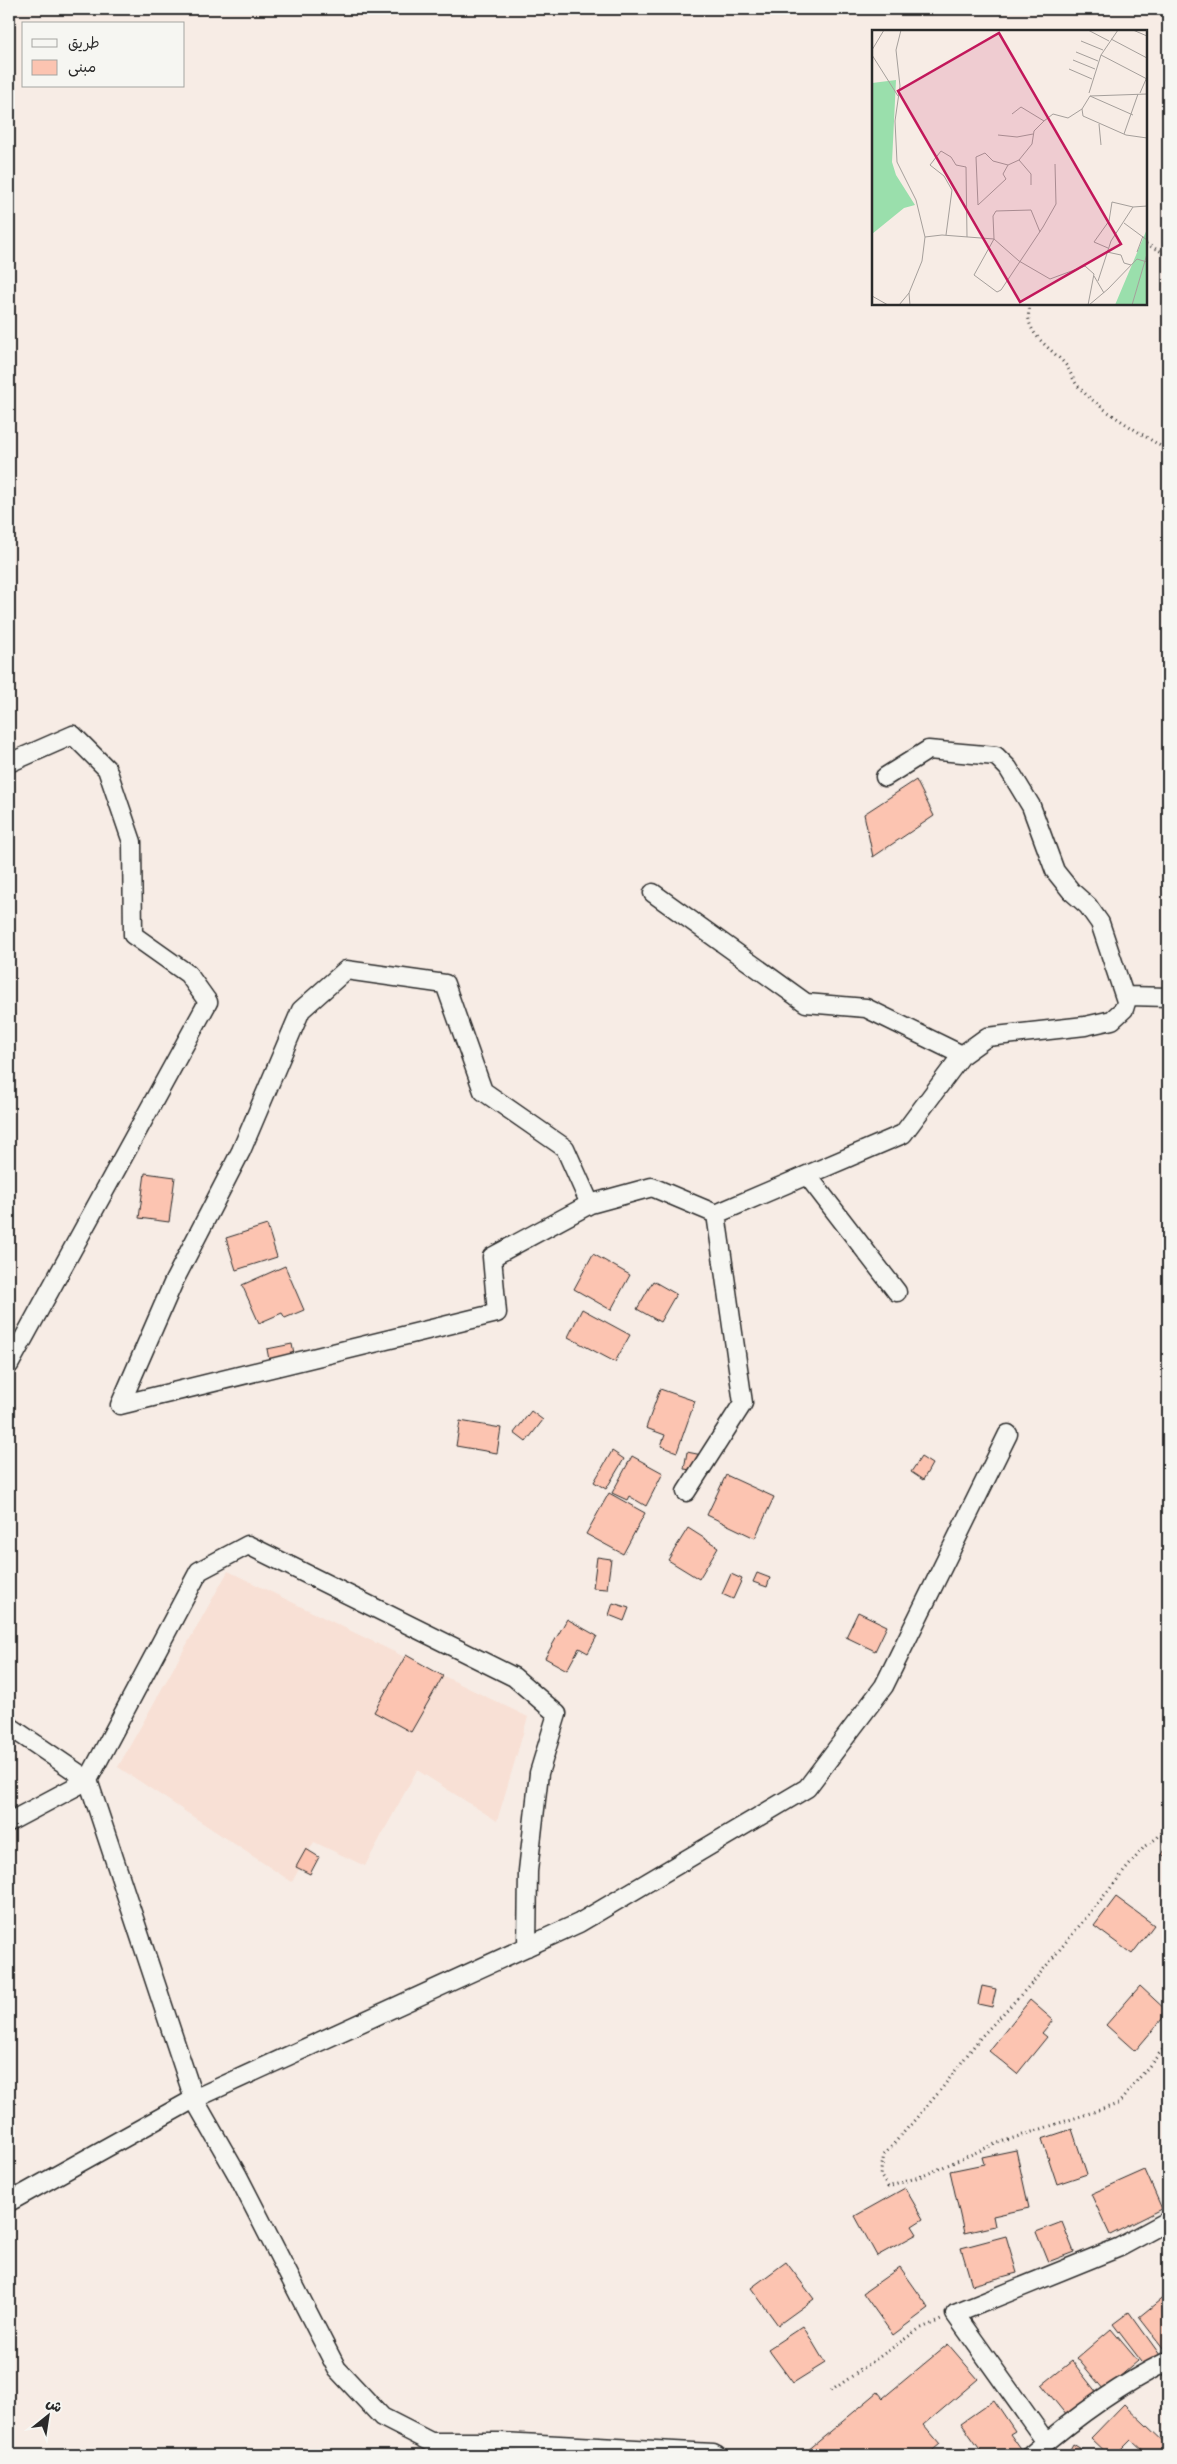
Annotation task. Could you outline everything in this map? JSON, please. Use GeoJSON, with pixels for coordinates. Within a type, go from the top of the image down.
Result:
{"type":"FeatureCollection","features":[{"type":"Feature","properties":{"kind":"street"},"geometry":{"type":"LineString","coordinates":[[9,763],[73,736],[107,769],[132,842],[133,935],[188,974],[208,1002],[9,1365]]}},
{"type":"Feature","properties":{"kind":"street"},"geometry":{"type":"LineString","coordinates":[[885,777],[928,750],[996,756],[1008,768],[1031,806],[1055,871],[1071,891],[1088,906],[1100,923],[1126,1001]]}},
{"type":"Feature","properties":{"kind":"street"},"geometry":{"type":"LineString","coordinates":[[653,893],[806,1003],[866,1008],[962,1055]]}},
{"type":"Feature","properties":{"kind":"street"},"geometry":{"type":"LineString","coordinates":[[590,1204],[565,1148],[483,1091],[445,984],[346,970],[301,1010],[241,1151],[174,1281],[120,1405],[497,1313],[492,1257],[590,1204],[652,1187],[716,1214],[903,1134],[962,1055],[987,1037],[1085,1026],[1112,1020],[1124,1009],[1128,996],[1168,997]]}},
{"type":"Feature","properties":{"kind":"street"},"geometry":{"type":"LineString","coordinates":[[807,1175],[897,1292]]}},
{"type":"Feature","properties":{"kind":"street"},"geometry":{"type":"LineString","coordinates":[[686,1492],[743,1403],[716,1214]]}},
{"type":"Feature","properties":{"kind":"street"},"geometry":{"type":"LineString","coordinates":[[9,2202],[194,2099],[579,1923],[807,1788],[884,1686],[1008,1434]]}},
{"type":"Feature","properties":{"kind":"street"},"geometry":{"type":"LineString","coordinates":[[9,1822],[88,1780],[199,1571],[248,1545],[514,1677],[557,1714],[540,1773],[528,1871],[527,1947]]}},
{"type":"Feature","properties":{"kind":"street"},"geometry":{"type":"LineString","coordinates":[[9,1726],[88,1780],[194,2099],[238,2176],[337,2369],[382,2418],[431,2442],[500,2442],[713,2453],[717,2455]]}},
{"type":"Feature","properties":{"kind":"street"},"geometry":{"type":"LineString","coordinates":[[1046,2442],[955,2314],[1120,2247],[1168,2221]]}},
{"type":"Feature","properties":{"kind":"street"},"geometry":{"type":"LineString","coordinates":[[1031,2455],[1108,2394],[1168,2361]]}},
{"type":"Feature","properties":{"kind":"path"},"geometry":{"type":"LineString","coordinates":[[1147,244],[1168,255]]}},
{"type":"Feature","properties":{"kind":"path"},"geometry":{"type":"LineString","coordinates":[[1031,305],[1030,325],[1037,338],[1066,364],[1077,385],[1093,400],[1168,451]]}},
{"type":"Feature","properties":{"kind":"path"},"geometry":{"type":"LineString","coordinates":[[1168,1824],[1158,1838],[1145,1846],[1033,1982],[980,2038],[940,2091],[884,2155],[880,2175],[888,2187],[925,2175],[995,2144],[1118,2104],[1168,2043]]}},
{"type":"Feature","properties":{"kind":"path"},"geometry":{"type":"LineString","coordinates":[[830,2391],[919,2329],[955,2314]]}},
{"type":"Feature","properties":{"kind":"shaded area"},"geometry":{"type":"Polygon","coordinates":[[[228,1571],[528,1717],[497,1821],[417,1770],[365,1866],[314,1842],[292,1882],[118,1767],[228,1571]]]}},
{"type":"Feature","properties":{"kind":"building"},"geometry":{"type":"Polygon","coordinates":[[[916,780],[934,816],[873,857],[864,814],[916,780]]]}},
{"type":"Feature","properties":{"kind":"building"},"geometry":{"type":"Polygon","coordinates":[[[145,1173],[175,1177],[169,1222],[139,1218],[145,1173]]]}},
{"type":"Feature","properties":{"kind":"building"},"geometry":{"type":"Polygon","coordinates":[[[267,1225],[277,1257],[236,1270],[226,1238],[267,1225]]]}},
{"type":"Feature","properties":{"kind":"building"},"geometry":{"type":"Polygon","coordinates":[[[593,1254],[630,1275],[611,1310],[574,1289],[593,1254]]]}},
{"type":"Feature","properties":{"kind":"building"},"geometry":{"type":"Polygon","coordinates":[[[285,1266],[304,1310],[285,1318],[282,1313],[259,1323],[242,1285],[285,1266]]]}},
{"type":"Feature","properties":{"kind":"building"},"geometry":{"type":"Polygon","coordinates":[[[653,1281],[676,1294],[660,1322],[637,1309],[653,1281]]]}},
{"type":"Feature","properties":{"kind":"building"},"geometry":{"type":"Polygon","coordinates":[[[582,1309],[630,1335],[615,1362],[568,1337],[582,1309]]]}},
{"type":"Feature","properties":{"kind":"building"},"geometry":{"type":"Polygon","coordinates":[[[292,1344],[295,1360],[270,1365],[267,1349],[292,1344]]]}},
{"type":"Feature","properties":{"kind":"building"},"geometry":{"type":"Polygon","coordinates":[[[660,1389],[695,1401],[677,1452],[661,1446],[665,1435],[646,1428],[660,1389]]]}},
{"type":"Feature","properties":{"kind":"building"},"geometry":{"type":"Polygon","coordinates":[[[531,1411],[543,1420],[526,1442],[514,1433],[531,1411]]]}},
{"type":"Feature","properties":{"kind":"building"},"geometry":{"type":"Polygon","coordinates":[[[460,1421],[501,1428],[497,1453],[456,1446],[460,1421]]]}},
{"type":"Feature","properties":{"kind":"building"},"geometry":{"type":"Polygon","coordinates":[[[612,1451],[624,1459],[606,1489],[594,1482],[612,1451]]]}},
{"type":"Feature","properties":{"kind":"building"},"geometry":{"type":"Polygon","coordinates":[[[687,1452],[702,1455],[699,1471],[684,1469],[687,1452]]]}},
{"type":"Feature","properties":{"kind":"building"},"geometry":{"type":"Polygon","coordinates":[[[632,1456],[663,1473],[646,1506],[629,1496],[627,1500],[612,1493],[632,1456]]]}},
{"type":"Feature","properties":{"kind":"building"},"geometry":{"type":"Polygon","coordinates":[[[921,1457],[932,1464],[923,1480],[911,1472],[921,1457]]]}},
{"type":"Feature","properties":{"kind":"building"},"geometry":{"type":"Polygon","coordinates":[[[726,1475],[774,1497],[755,1538],[707,1515],[726,1475]]]}},
{"type":"Feature","properties":{"kind":"building"},"geometry":{"type":"Polygon","coordinates":[[[609,1493],[645,1513],[623,1554],[586,1534],[609,1493]]]}},
{"type":"Feature","properties":{"kind":"building"},"geometry":{"type":"Polygon","coordinates":[[[688,1528],[718,1547],[699,1579],[668,1560],[688,1528]]]}},
{"type":"Feature","properties":{"kind":"building"},"geometry":{"type":"Polygon","coordinates":[[[597,1557],[611,1559],[607,1589],[593,1588],[597,1557]]]}},
{"type":"Feature","properties":{"kind":"building"},"geometry":{"type":"Polygon","coordinates":[[[757,1573],[770,1578],[767,1587],[753,1582],[757,1573]]]}},
{"type":"Feature","properties":{"kind":"building"},"geometry":{"type":"Polygon","coordinates":[[[731,1574],[742,1579],[733,1599],[722,1594],[731,1574]]]}},
{"type":"Feature","properties":{"kind":"building"},"geometry":{"type":"Polygon","coordinates":[[[613,1603],[629,1608],[624,1621],[609,1615],[613,1603]]]}},
{"type":"Feature","properties":{"kind":"building"},"geometry":{"type":"Polygon","coordinates":[[[858,1612],[887,1626],[875,1651],[846,1637],[858,1612]]]}},
{"type":"Feature","properties":{"kind":"building"},"geometry":{"type":"Polygon","coordinates":[[[567,1619],[597,1636],[588,1653],[579,1648],[567,1670],[545,1658],[567,1619]]]}},
{"type":"Feature","properties":{"kind":"building"},"geometry":{"type":"Polygon","coordinates":[[[406,1655],[443,1676],[411,1732],[374,1712],[406,1655]]]}},
{"type":"Feature","properties":{"kind":"building"},"geometry":{"type":"Polygon","coordinates":[[[1168,1838],[1168,1846],[1164,1843],[1168,1838]]]}},
{"type":"Feature","properties":{"kind":"building"},"geometry":{"type":"Polygon","coordinates":[[[1168,1846],[1168,1860],[1162,1854],[1168,1846]]]}},
{"type":"Feature","properties":{"kind":"building"},"geometry":{"type":"Polygon","coordinates":[[[306,1849],[319,1857],[310,1874],[296,1867],[306,1849]]]}},
{"type":"Feature","properties":{"kind":"building"},"geometry":{"type":"Polygon","coordinates":[[[1116,1897],[1154,1925],[1132,1954],[1094,1926],[1116,1897]]]}},
{"type":"Feature","properties":{"kind":"building"},"geometry":{"type":"Polygon","coordinates":[[[982,1986],[996,1989],[992,2007],[978,2004],[982,1986]]]}},
{"type":"Feature","properties":{"kind":"building"},"geometry":{"type":"Polygon","coordinates":[[[1140,1986],[1168,2012],[1135,2051],[1106,2025],[1140,1986]]]}},
{"type":"Feature","properties":{"kind":"building"},"geometry":{"type":"Polygon","coordinates":[[[1168,1993],[1168,2003],[1163,1998],[1168,1993]]]}},
{"type":"Feature","properties":{"kind":"building"},"geometry":{"type":"Polygon","coordinates":[[[1030,2000],[1053,2020],[1042,2033],[1047,2037],[1017,2074],[989,2051],[1030,2000]]]}},
{"type":"Feature","properties":{"kind":"building"},"geometry":{"type":"Polygon","coordinates":[[[1072,2129],[1087,2174],[1057,2184],[1042,2139],[1072,2129]]]}},
{"type":"Feature","properties":{"kind":"building"},"geometry":{"type":"Polygon","coordinates":[[[1016,2150],[1029,2208],[993,2216],[995,2226],[964,2233],[950,2171],[984,2164],[982,2157],[1016,2150]]]}},
{"type":"Feature","properties":{"kind":"building"},"geometry":{"type":"Polygon","coordinates":[[[1145,2170],[1162,2209],[1110,2235],[1091,2194],[1145,2170]]]}},
{"type":"Feature","properties":{"kind":"building"},"geometry":{"type":"Polygon","coordinates":[[[905,2188],[923,2219],[912,2226],[917,2234],[877,2256],[855,2216],[905,2188]]]}},
{"type":"Feature","properties":{"kind":"building"},"geometry":{"type":"Polygon","coordinates":[[[1062,2222],[1074,2252],[1048,2262],[1036,2232],[1062,2222]]]}},
{"type":"Feature","properties":{"kind":"building"},"geometry":{"type":"Polygon","coordinates":[[[1006,2236],[1017,2273],[972,2285],[961,2248],[1006,2236]]]}},
{"type":"Feature","properties":{"kind":"building"},"geometry":{"type":"Polygon","coordinates":[[[786,2262],[814,2299],[778,2325],[751,2288],[786,2262]]]}},
{"type":"Feature","properties":{"kind":"building"},"geometry":{"type":"Polygon","coordinates":[[[900,2267],[929,2308],[893,2335],[863,2293],[900,2267]]]}},
{"type":"Feature","properties":{"kind":"building"},"geometry":{"type":"Polygon","coordinates":[[[1165,2296],[1168,2299],[1167,2353],[1139,2317],[1165,2296]]]}},
{"type":"Feature","properties":{"kind":"building"},"geometry":{"type":"Polygon","coordinates":[[[1129,2312],[1160,2355],[1145,2366],[1113,2324],[1129,2312]]]}},
{"type":"Feature","properties":{"kind":"building"},"geometry":{"type":"Polygon","coordinates":[[[803,2326],[825,2363],[793,2383],[768,2349],[803,2326]]]}},
{"type":"Feature","properties":{"kind":"building"},"geometry":{"type":"Polygon","coordinates":[[[1111,2329],[1138,2361],[1104,2390],[1077,2358],[1111,2329]]]}},
{"type":"Feature","properties":{"kind":"building"},"geometry":{"type":"Polygon","coordinates":[[[948,2344],[978,2379],[924,2425],[940,2444],[927,2455],[811,2455],[807,2451],[878,2392],[883,2398],[948,2344]]]}},
{"type":"Feature","properties":{"kind":"building"},"geometry":{"type":"Polygon","coordinates":[[[1072,2361],[1097,2393],[1067,2416],[1042,2385],[1072,2361]]]}},
{"type":"Feature","properties":{"kind":"building"},"geometry":{"type":"Polygon","coordinates":[[[994,2400],[1015,2431],[1010,2434],[1025,2455],[984,2455],[961,2423],[994,2400]]]}},
{"type":"Feature","properties":{"kind":"building"},"geometry":{"type":"Polygon","coordinates":[[[1124,2404],[1167,2445],[1157,2455],[1148,2455],[1131,2439],[1115,2455],[1109,2455],[1091,2438],[1124,2404]]]}},
{"type":"Feature","properties":{"kind":"building"},"geometry":{"type":"Polygon","coordinates":[[[1073,2444],[1091,2455],[1067,2455],[1073,2444]]]}}]}
